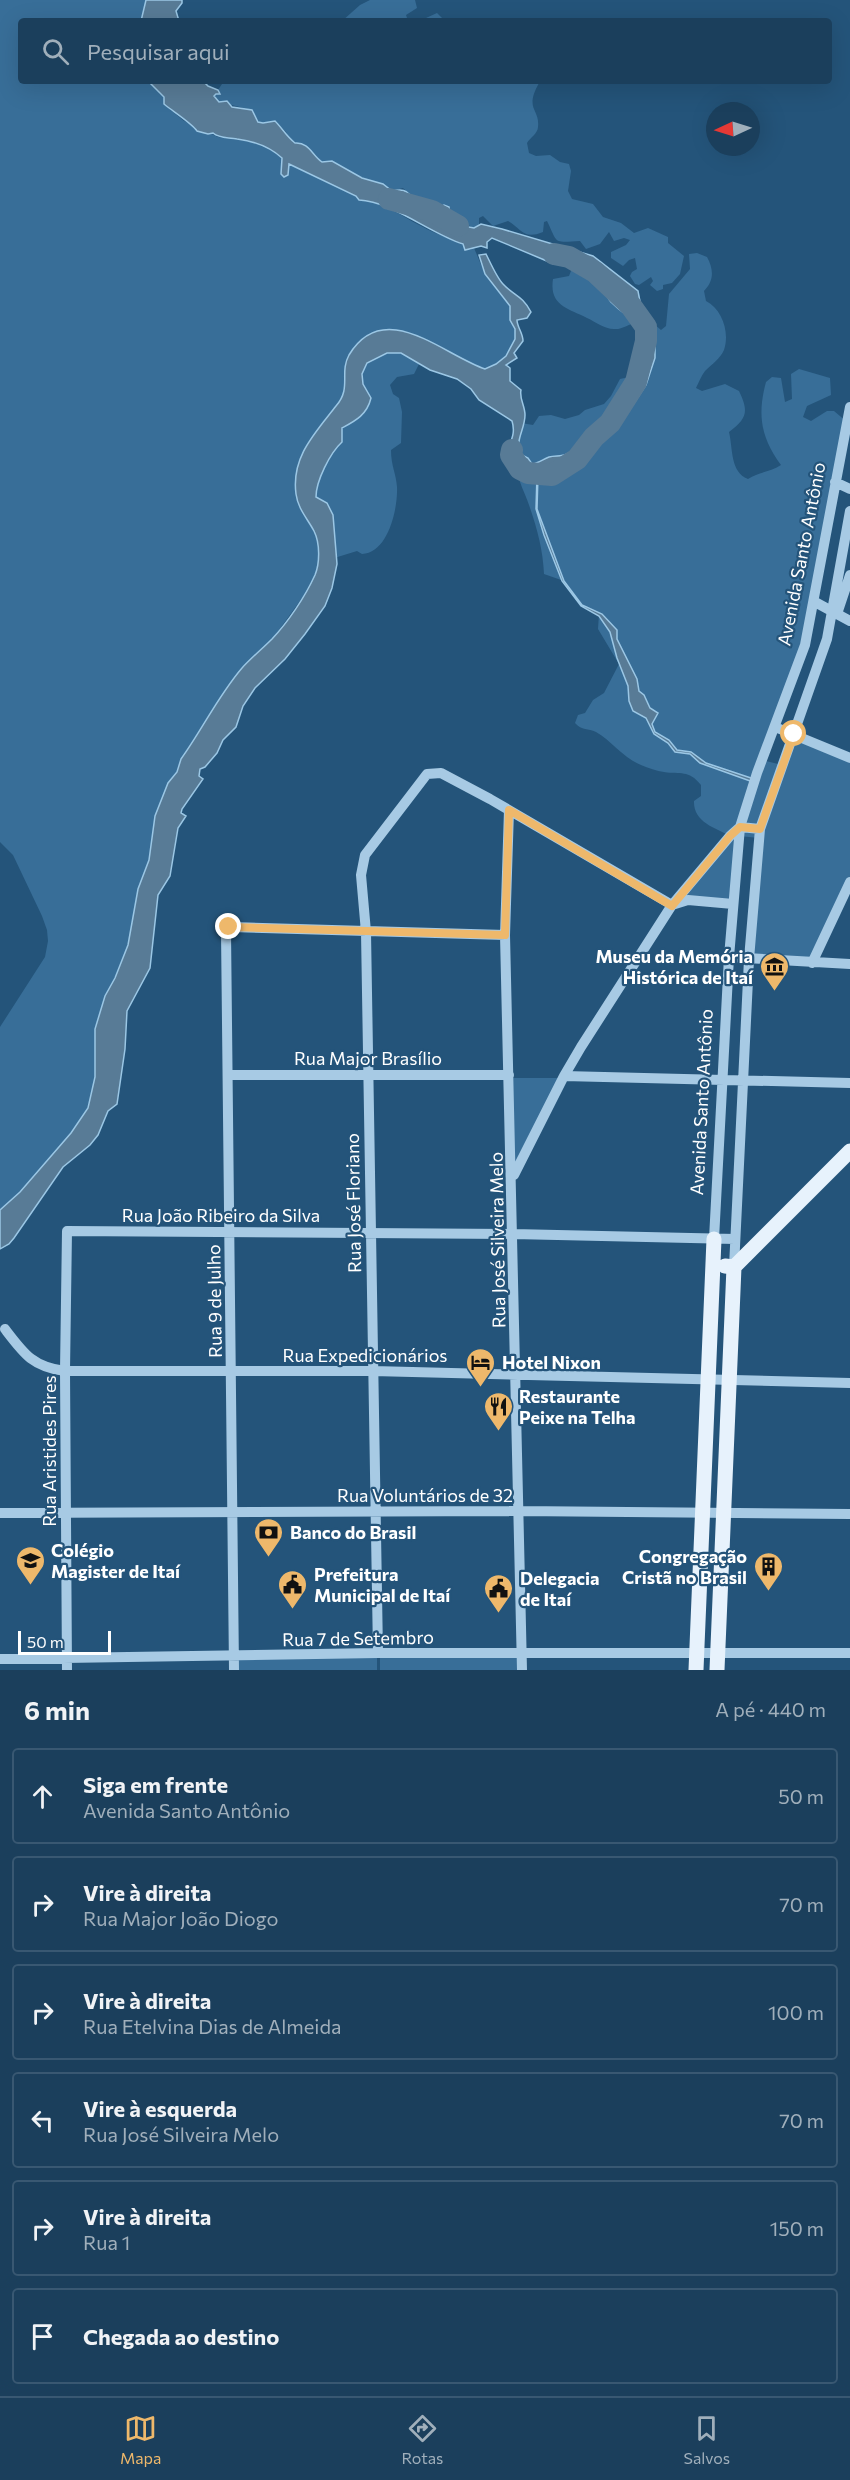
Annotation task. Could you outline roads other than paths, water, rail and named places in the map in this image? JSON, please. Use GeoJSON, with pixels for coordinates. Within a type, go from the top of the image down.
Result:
{"type":"FeatureCollection","features":[{"type":"Feature","properties":{"kind":"main road"},"geometry":{"type":"LineString","coordinates":[[717,1662],[734,1267],[850,1150]]}},
{"type":"Feature","properties":{"kind":"main road","name":"Avenida Santo Antônio"},"geometry":{"type":"LineString","coordinates":[[696,1662],[714,1239]]}},
{"type":"Feature","properties":{"kind":"main road"},"geometry":{"type":"LineString","coordinates":[[712,1266],[734,1267]]}},
{"type":"Feature","properties":{"kind":"street","name":"Avenida Santo Antônio"},"geometry":{"type":"LineString","coordinates":[[714,1239],[721,1079],[740,827],[757,773],[805,645],[850,407]]}},
{"type":"Feature","properties":{"kind":"street"},"geometry":{"type":"LineString","coordinates":[[835,482],[850,489]]}},
{"type":"Feature","properties":{"kind":"street"},"geometry":{"type":"LineString","coordinates":[[835,613],[850,512]]}},
{"type":"Feature","properties":{"kind":"street"},"geometry":{"type":"LineString","coordinates":[[734,1267],[749,959],[760,829],[850,575]]}},
{"type":"Feature","properties":{"kind":"street"},"geometry":{"type":"LineString","coordinates":[[814,602],[850,621]]}},
{"type":"Feature","properties":{"kind":"street"},"geometry":{"type":"LineString","coordinates":[[775,727],[850,758]]}},
{"type":"Feature","properties":{"kind":"street","name":"Rua José Floriano"},"geometry":{"type":"LineString","coordinates":[[378,1653],[366,932],[361,875],[365,855],[427,774],[441,773],[509,810]]}},
{"type":"Feature","properties":{"kind":"street"},"geometry":{"type":"LineString","coordinates":[[509,810],[672,906]]}},
{"type":"Feature","properties":{"kind":"street","name":"Rua José Silveira Melo"},"geometry":{"type":"LineString","coordinates":[[509,810],[505,935],[517,1373],[522,1670]]}},
{"type":"Feature","properties":{"kind":"street"},"geometry":{"type":"LineString","coordinates":[[512,1178],[564,1076],[672,906],[712,856],[740,827],[760,829]]}},
{"type":"Feature","properties":{"kind":"street"},"geometry":{"type":"LineString","coordinates":[[812,963],[850,882]]}},
{"type":"Feature","properties":{"kind":"street"},"geometry":{"type":"LineString","coordinates":[[672,906],[688,900],[733,904]]}},
{"type":"Feature","properties":{"kind":"street","name":"Rua 9 de Julho"},"geometry":{"type":"LineString","coordinates":[[234,1670],[226,931],[231,927],[366,932]]}},
{"type":"Feature","properties":{"kind":"street"},"geometry":{"type":"LineString","coordinates":[[366,932],[505,935]]}},
{"type":"Feature","properties":{"kind":"street"},"geometry":{"type":"LineString","coordinates":[[729,957],[850,964]]}},
{"type":"Feature","properties":{"kind":"street","name":"Rua Major Brasílio"},"geometry":{"type":"LineString","coordinates":[[228,1075],[509,1075]]}},
{"type":"Feature","properties":{"kind":"street"},"geometry":{"type":"LineString","coordinates":[[564,1076],[850,1083]]}},
{"type":"Feature","properties":{"kind":"street","name":"Rua João Ribeiro da Silva"},"geometry":{"type":"LineString","coordinates":[[67,1231],[513,1234],[735,1239]]}},
{"type":"Feature","properties":{"kind":"street","name":"Rua Aristides Pires"},"geometry":{"type":"LineString","coordinates":[[67,1231],[65,1371],[67,1664]]}},
{"type":"Feature","properties":{"kind":"street","name":"Rua Expedicionários"},"geometry":{"type":"LineString","coordinates":[[5,1329],[18,1347],[36,1364],[48,1369],[65,1371],[517,1373],[850,1383]]}},
{"type":"Feature","properties":{"kind":"street","name":"Rua Voluntários de 32"},"geometry":{"type":"LineString","coordinates":[[0,1513],[519,1511],[850,1514]]}},
{"type":"Feature","properties":{"kind":"street","name":"Rua 7 de Setembro"},"geometry":{"type":"LineString","coordinates":[[0,1659],[67,1664],[378,1653],[521,1653],[717,1662],[850,1653]]}},
{"type":"Feature","properties":{"kind":"waterway"},"geometry":{"type":"LineString","coordinates":[[389,199],[432,211],[458,226]]}},
{"type":"Feature","properties":{"kind":"waterway"},"geometry":{"type":"LineString","coordinates":[[512,450],[511,455],[520,469],[528,473],[552,475],[577,459],[594,437],[610,423],[636,382],[646,341],[646,327],[631,306],[595,272],[569,257],[554,254]]}},
{"type":"Feature","properties":{"kind":"place","name":"Museu da Memória Histórica de Itaí"},"geometry":{"type":"Point","coordinates":[774,992]}},
{"type":"Feature","properties":{"kind":"place","name":"Hotel Nixon"},"geometry":{"type":"Point","coordinates":[481,1388]}},
{"type":"Feature","properties":{"kind":"place","name":"Restaurante Peixe na Telha"},"geometry":{"type":"Point","coordinates":[498,1432]}},
{"type":"Feature","properties":{"kind":"place","name":"Banco do Brasil"},"geometry":{"type":"Point","coordinates":[269,1558]}},
{"type":"Feature","properties":{"kind":"place","name":"Colégio Magister de Itaí"},"geometry":{"type":"Point","coordinates":[30,1586]}},
{"type":"Feature","properties":{"kind":"place","name":"Congregação Cristã no Brasil"},"geometry":{"type":"Point","coordinates":[768,1592]}},
{"type":"Feature","properties":{"kind":"place","name":"Prefeitura Municipal de Itaí"},"geometry":{"type":"Point","coordinates":[293,1610]}},
{"type":"Feature","properties":{"kind":"place","name":"Delegacia de Itaí"},"geometry":{"type":"Point","coordinates":[499,1614]}}]}
